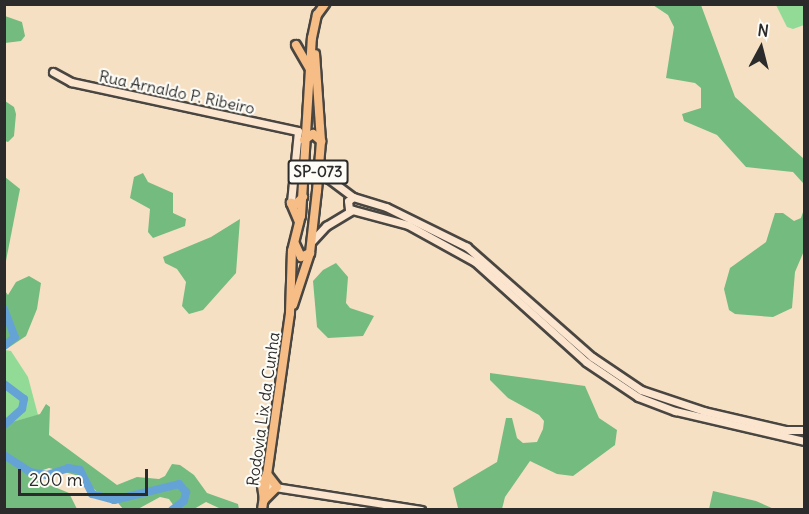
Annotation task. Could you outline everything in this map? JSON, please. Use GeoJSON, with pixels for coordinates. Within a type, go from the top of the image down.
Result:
{"type":"FeatureCollection","features":[{"type":"Feature","properties":{"kind":"main road","name":"Rodovia Lix da Cunha"},"geometry":{"type":"LineString","coordinates":[[264,485],[290,313],[295,240],[303,196],[304,140],[314,28],[325,4]]}},
{"type":"Feature","properties":{"kind":"main road","name":"Rodovia Lix da Cunha"},"geometry":{"type":"LineString","coordinates":[[290,313],[310,253],[321,141],[314,28]]}},
{"type":"Feature","properties":{"kind":"main road"},"geometry":{"type":"LineString","coordinates":[[296,45],[310,69]]}},
{"type":"Feature","properties":{"kind":"main road","name":"Rua Arnaldo P. Ribeiro"},"geometry":{"type":"LineString","coordinates":[[53,72],[71,82],[298,131],[291,203]]}},
{"type":"Feature","properties":{"kind":"main road"},"geometry":{"type":"LineString","coordinates":[[304,140],[313,134],[321,141]]}},
{"type":"Feature","properties":{"kind":"main road"},"geometry":{"type":"LineString","coordinates":[[319,164],[329,179],[353,197],[410,217],[467,246],[592,357],[641,390],[704,411],[785,430],[804,430]]}},
{"type":"Feature","properties":{"kind":"main road"},"geometry":{"type":"LineString","coordinates":[[299,224],[291,203],[296,204],[303,196]]}},
{"type":"Feature","properties":{"kind":"main road"},"geometry":{"type":"LineString","coordinates":[[353,197],[347,204],[353,210],[388,217],[454,248],[495,278],[586,362],[638,397],[675,411],[804,441]]}},
{"type":"Feature","properties":{"kind":"main road"},"geometry":{"type":"LineString","coordinates":[[312,241],[326,226],[353,210]]}},
{"type":"Feature","properties":{"kind":"main road"},"geometry":{"type":"LineString","coordinates":[[295,240],[297,254],[301,256],[310,253]]}},
{"type":"Feature","properties":{"kind":"main road"},"geometry":{"type":"LineString","coordinates":[[267,474],[277,487]]}},
{"type":"Feature","properties":{"kind":"main road"},"geometry":{"type":"LineString","coordinates":[[264,500],[264,485],[421,510]]}},
{"type":"Feature","properties":{"kind":"main road"},"geometry":{"type":"LineString","coordinates":[[264,500],[277,487]]}},
{"type":"Feature","properties":{"kind":"main road","name":"Rodovia Lix da Cunha"},"geometry":{"type":"LineString","coordinates":[[262,510],[264,500]]}},
{"type":"Feature","properties":{"kind":"green space"},"geometry":{"type":"Polygon","coordinates":[[[653,5],[701,5],[735,97],[804,159],[804,197],[803,183],[793,172],[746,167],[717,135],[684,121],[682,114],[701,108],[701,88],[695,83],[666,78],[674,27],[668,15],[653,5]]]}},
{"type":"Feature","properties":{"kind":"green space"},"geometry":{"type":"Polygon","coordinates":[[[776,5],[804,5],[804,25],[793,29],[787,27],[776,5]]]}},
{"type":"Feature","properties":{"kind":"green space"},"geometry":{"type":"Polygon","coordinates":[[[5,16],[22,22],[25,36],[21,41],[5,43],[5,16]]]}},
{"type":"Feature","properties":{"kind":"green space"},"geometry":{"type":"Polygon","coordinates":[[[5,101],[14,107],[16,114],[14,136],[8,142],[5,141],[5,101]]]}},
{"type":"Feature","properties":{"kind":"green space"},"geometry":{"type":"Polygon","coordinates":[[[143,173],[148,182],[173,193],[173,213],[186,219],[185,226],[153,238],[148,232],[150,209],[130,198],[134,177],[143,173]]]}},
{"type":"Feature","properties":{"kind":"green space"},"geometry":{"type":"Polygon","coordinates":[[[5,177],[20,189],[5,266],[5,177]]]}},
{"type":"Feature","properties":{"kind":"green space"},"geometry":{"type":"Polygon","coordinates":[[[804,209],[804,251],[795,272],[792,308],[773,317],[735,314],[729,310],[724,289],[730,268],[766,242],[775,213],[783,213],[794,221],[801,218],[804,209]]]}},
{"type":"Feature","properties":{"kind":"green space"},"geometry":{"type":"Polygon","coordinates":[[[240,219],[236,273],[203,310],[189,314],[182,306],[186,282],[177,269],[165,263],[163,257],[211,237],[240,219]]]}},
{"type":"Feature","properties":{"kind":"green space"},"geometry":{"type":"Polygon","coordinates":[[[336,263],[348,277],[346,303],[350,308],[374,316],[363,336],[328,338],[317,327],[313,281],[323,270],[336,263]]]}},
{"type":"Feature","properties":{"kind":"green space"},"geometry":{"type":"Polygon","coordinates":[[[29,276],[41,283],[37,309],[26,336],[5,350],[5,291],[8,295],[16,282],[29,276]]]}},
{"type":"Feature","properties":{"kind":"green space"},"geometry":{"type":"Polygon","coordinates":[[[5,350],[11,351],[28,377],[38,415],[5,424],[5,350]]]}},
{"type":"Feature","properties":{"kind":"green space"},"geometry":{"type":"Polygon","coordinates":[[[490,373],[585,386],[599,418],[617,430],[615,445],[573,476],[557,474],[530,461],[505,497],[502,509],[458,508],[453,488],[497,462],[506,418],[512,418],[517,438],[523,443],[537,442],[543,429],[544,421],[539,415],[508,398],[490,380],[490,373]]]}},
{"type":"Feature","properties":{"kind":"green space"},"geometry":{"type":"Polygon","coordinates":[[[46,404],[50,407],[49,435],[117,485],[137,477],[159,479],[165,476],[172,464],[180,465],[194,475],[207,493],[238,504],[239,509],[221,509],[206,502],[194,509],[176,509],[169,499],[160,497],[138,509],[123,509],[114,498],[96,491],[83,477],[49,468],[37,472],[40,481],[69,493],[77,509],[5,509],[5,424],[40,414],[46,404]]]}},
{"type":"Feature","properties":{"kind":"green space"},"geometry":{"type":"Polygon","coordinates":[[[713,491],[756,501],[774,509],[709,509],[713,491]]]}},
{"type":"Feature","properties":{"kind":"waterway"},"geometry":{"type":"LineString","coordinates":[[4,309],[15,337],[4,346]]}},
{"type":"Feature","properties":{"kind":"waterway"},"geometry":{"type":"LineString","coordinates":[[4,384],[24,399],[22,409],[4,425]]}},
{"type":"Feature","properties":{"kind":"waterway"},"geometry":{"type":"LineString","coordinates":[[4,455],[30,472],[47,475],[68,468],[80,470],[92,494],[114,500],[179,484],[186,492],[184,501],[172,510]]}}]}
